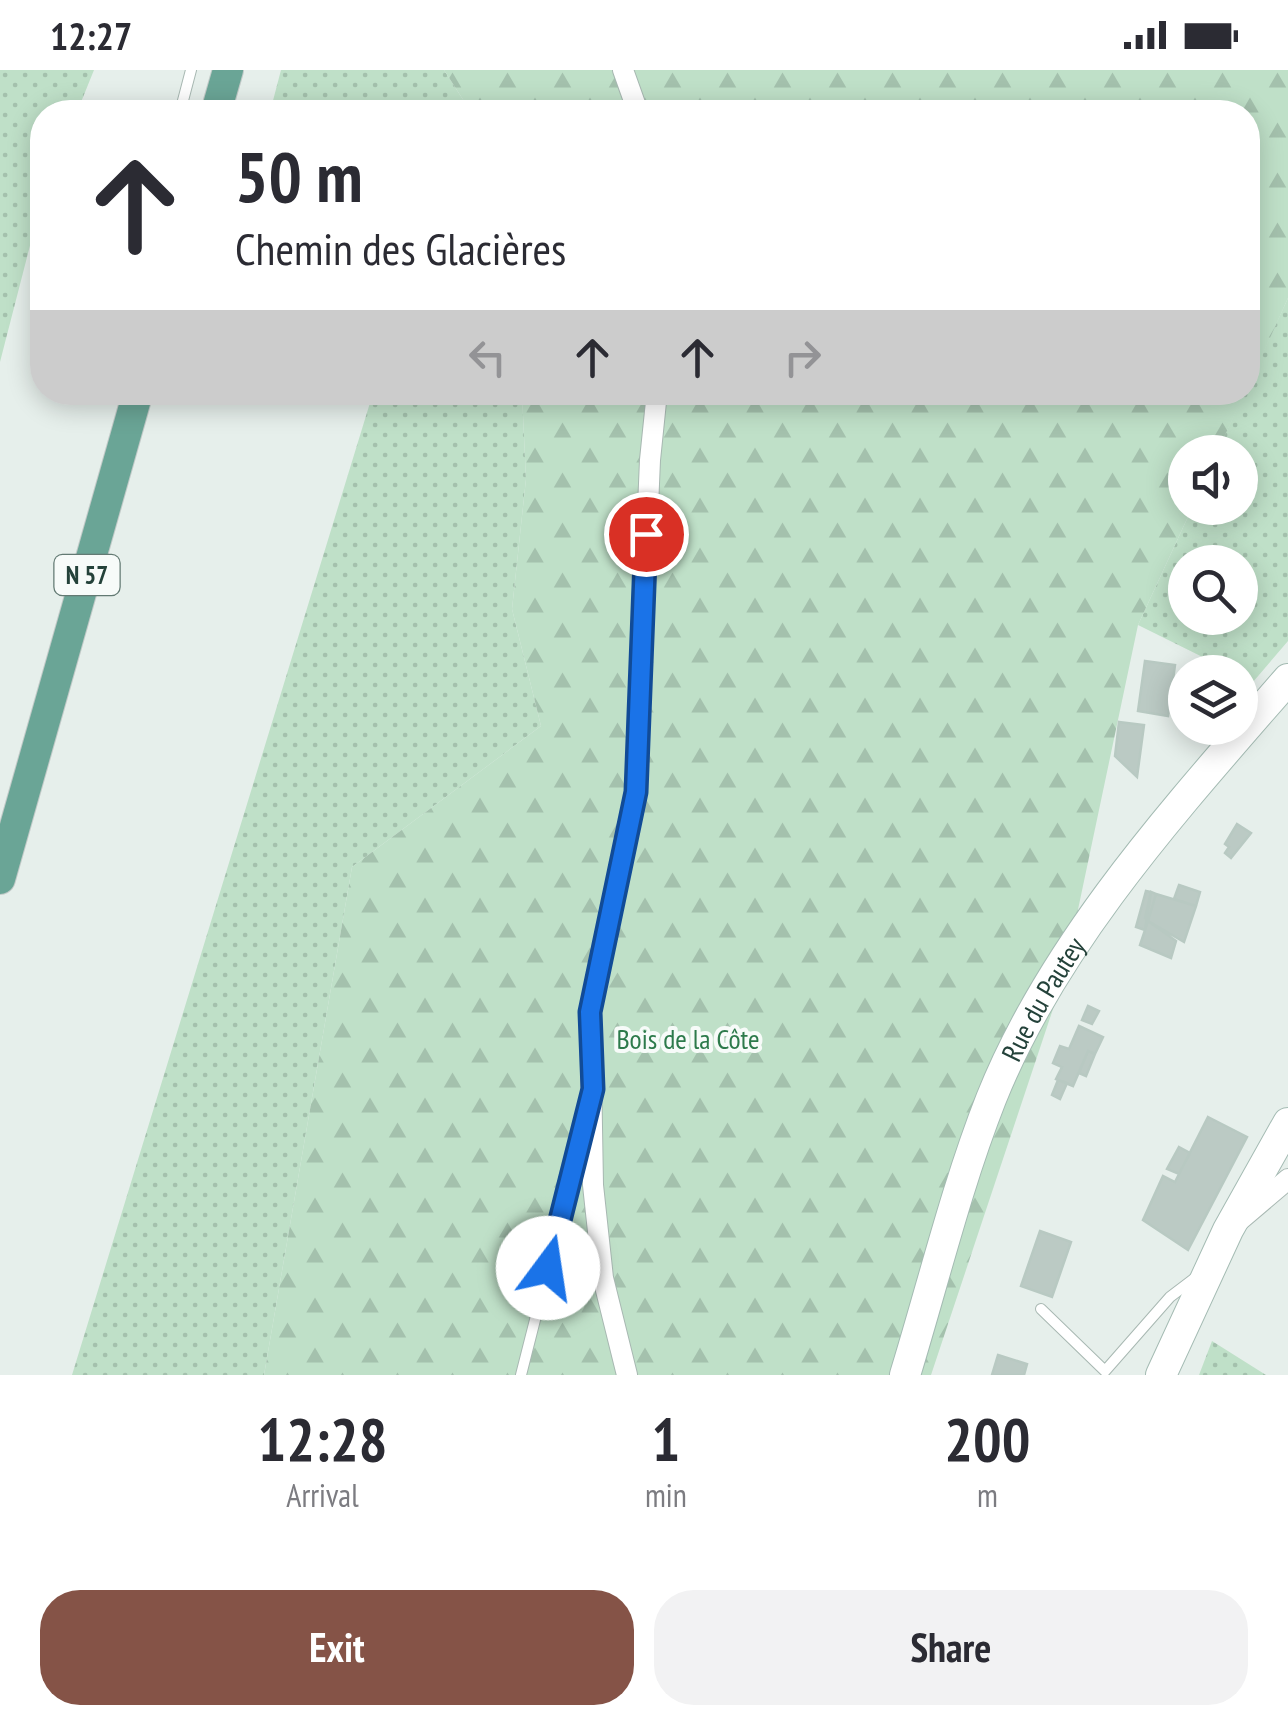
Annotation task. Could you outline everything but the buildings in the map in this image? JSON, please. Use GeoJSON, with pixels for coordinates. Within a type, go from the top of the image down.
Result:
{"type":"FeatureCollection","features":[{"type":"Feature","properties":{"kind":"main road"},"geometry":{"type":"LineString","coordinates":[[219,100],[228,70]]}},
{"type":"Feature","properties":{"kind":"main road","name":"N 57"},"geometry":{"type":"LineString","coordinates":[[0,880],[132,405]]}},
{"type":"Feature","properties":{"kind":"street"},"geometry":{"type":"LineString","coordinates":[[623,70],[634,100]]}},
{"type":"Feature","properties":{"kind":"street"},"geometry":{"type":"LineString","coordinates":[[627,1375],[603,1278],[593,1185],[590,1012],[636,792],[656,405]]}},
{"type":"Feature","properties":{"kind":"street","name":"Rue du Pautey"},"geometry":{"type":"LineString","coordinates":[[905,1375],[991,1099],[1034,1011],[1102,906],[1288,679]]}},
{"type":"Feature","properties":{"kind":"street"},"geometry":{"type":"LineString","coordinates":[[1162,1375],[1228,1230],[1288,1123]]}},
{"type":"Feature","properties":{"kind":"street"},"geometry":{"type":"LineString","coordinates":[[1228,1230],[1288,1179]]}},
{"type":"Feature","properties":{"kind":"lane"},"geometry":{"type":"LineString","coordinates":[[183,100],[191,70]]}},
{"type":"Feature","properties":{"kind":"lane"},"geometry":{"type":"LineString","coordinates":[[521,1375],[593,1089]]}},
{"type":"Feature","properties":{"kind":"lane"},"geometry":{"type":"LineString","coordinates":[[1041,1309],[1104,1373],[1170,1297],[1209,1268]]}},
{"type":"Feature","properties":{"kind":"green space"},"geometry":{"type":"Polygon","coordinates":[[[0,70],[94,70],[82,100],[30,100],[30,246],[0,362],[0,70]]]}},
{"type":"Feature","properties":{"kind":"green space"},"geometry":{"type":"Polygon","coordinates":[[[281,70],[444,70],[463,100],[273,100],[281,70]]]}},
{"type":"Feature","properties":{"kind":"green space"},"geometry":{"type":"Polygon","coordinates":[[[444,70],[1288,70],[1288,298],[1260,360],[1260,100],[463,100],[444,70]]]}},
{"type":"Feature","properties":{"kind":"green space"},"geometry":{"type":"Polygon","coordinates":[[[1288,298],[1288,641],[1258,676],[1258,655],[1199,655],[1138,625],[1168,560],[1168,635],[1258,635],[1258,545],[1175,545],[1184,525],[1258,525],[1258,435],[1225,435],[1239,405],[1260,405],[1260,359],[1288,298]]]}},
{"type":"Feature","properties":{"kind":"green space"},"geometry":{"type":"Polygon","coordinates":[[[369,405],[523,405],[526,479],[512,609],[541,726],[352,867],[264,1375],[72,1375],[369,405]]]}},
{"type":"Feature","properties":{"kind":"green space","name":"Bois de la Côte"},"geometry":{"type":"Polygon","coordinates":[[[523,405],[1239,405],[1225,435],[1168,435],[1168,525],[1184,525],[1175,545],[1168,545],[1168,560],[1138,625],[1064,976],[931,1375],[264,1375],[352,867],[541,726],[512,609],[526,479],[523,405]]]}},
{"type":"Feature","properties":{"kind":"green space"},"geometry":{"type":"Polygon","coordinates":[[[1212,1341],[1266,1375],[1199,1375],[1212,1341]]]}},
{"type":"Feature","properties":{"kind":"route"},"geometry":{"type":"LineString","coordinates":[[548,1268],[593,1089],[590,1012],[636,792],[646,534]]}}]}
